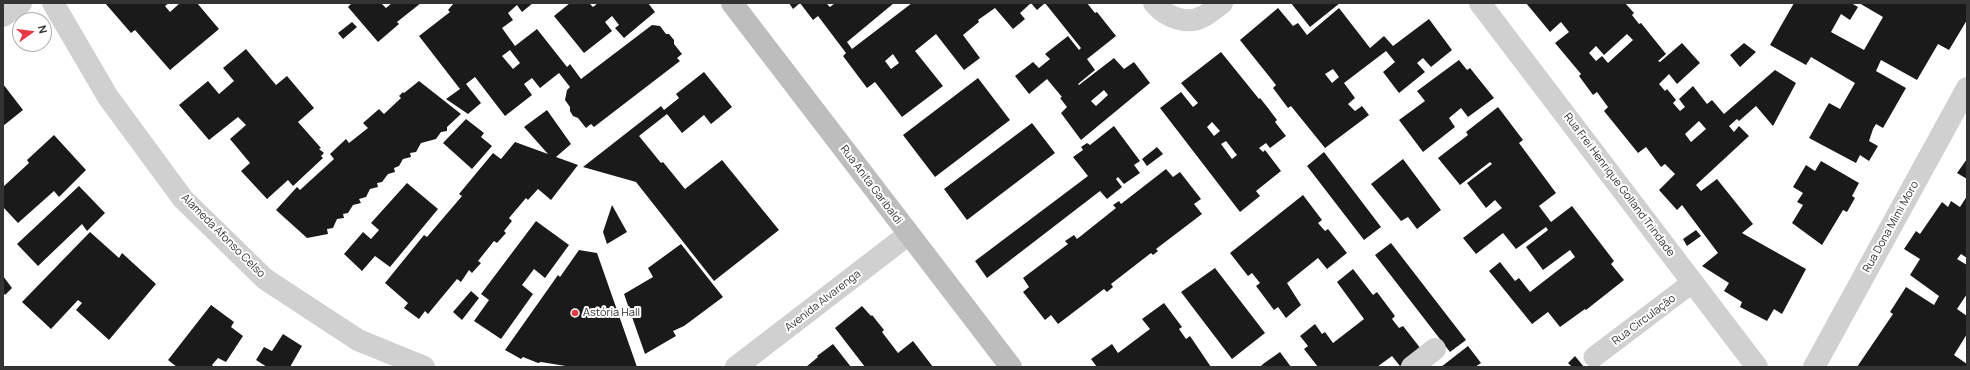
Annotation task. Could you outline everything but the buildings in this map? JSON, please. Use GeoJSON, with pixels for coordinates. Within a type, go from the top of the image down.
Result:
{"type":"FeatureCollection","features":[{"type":"Feature","properties":{"kind":"main road","name":"Rua Anita Garibaldi"},"geometry":{"type":"LineString","coordinates":[[732,3],[1011,367]]}},
{"type":"Feature","properties":{"kind":"street"},"geometry":{"type":"LineString","coordinates":[[3,16],[21,3]]}},
{"type":"Feature","properties":{"kind":"street","name":"Alameda Afonso Celso"},"geometry":{"type":"LineString","coordinates":[[52,3],[108,97],[183,199],[265,279],[358,340],[424,367]]}},
{"type":"Feature","properties":{"kind":"street"},"geometry":{"type":"LineString","coordinates":[[1154,3],[1162,12],[1182,20],[1203,17],[1222,3]]}},
{"type":"Feature","properties":{"kind":"street","name":"Rua Frei Henrique Golland Trindade"},"geometry":{"type":"LineString","coordinates":[[1480,3],[1757,367]]}},
{"type":"Feature","properties":{"kind":"street","name":"Rua Dona Mimi Moro"},"geometry":{"type":"LineString","coordinates":[[1814,367],[1967,88]]}},
{"type":"Feature","properties":{"kind":"street","name":"Avenida Alvarenga"},"geometry":{"type":"LineString","coordinates":[[736,367],[909,234]]}},
{"type":"Feature","properties":{"kind":"street","name":"Rua Circulação"},"geometry":{"type":"LineString","coordinates":[[1594,357],[1693,282]]}},
{"type":"Feature","properties":{"kind":"street"},"geometry":{"type":"LineString","coordinates":[[1412,367],[1435,349]]}},
{"type":"Feature","properties":{"kind":"place","name":"Astória Hall"},"geometry":{"type":"Point","coordinates":[575,313]}}]}
